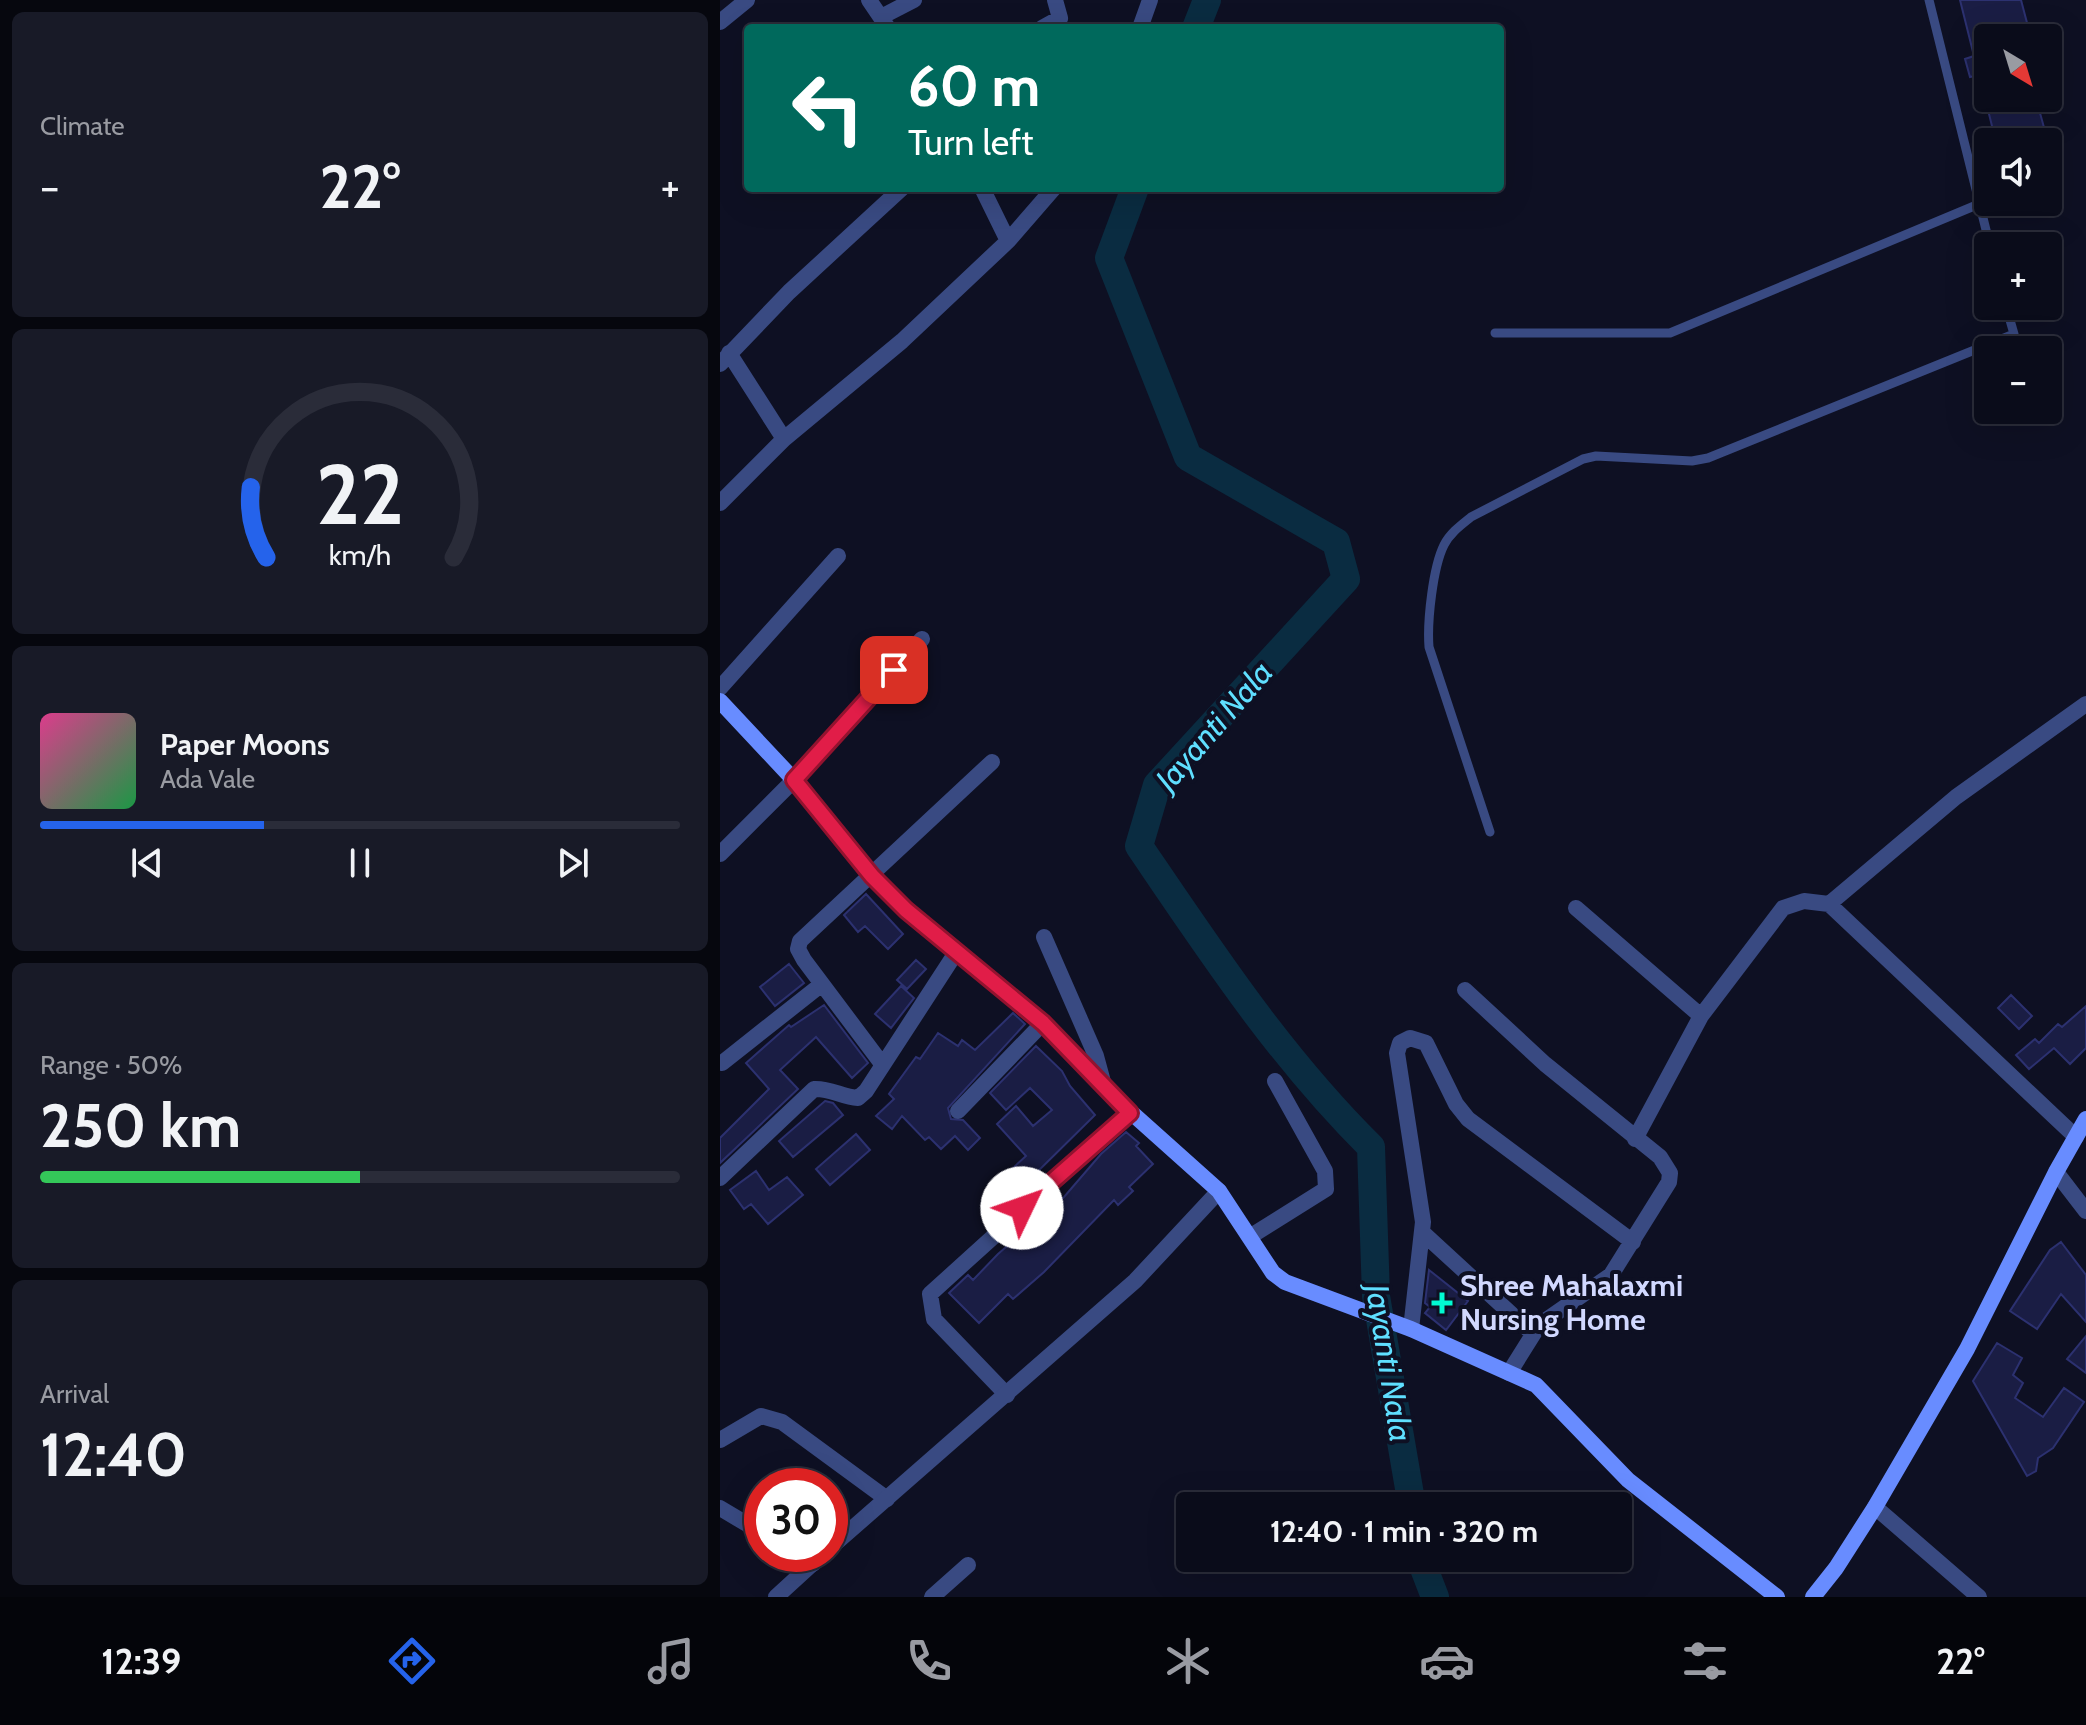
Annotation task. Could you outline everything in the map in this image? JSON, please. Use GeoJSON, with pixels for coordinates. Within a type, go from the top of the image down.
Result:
{"type":"FeatureCollection","features":[{"type":"Feature","properties":{"kind":"main road"},"geometry":{"type":"LineString","coordinates":[[720,701],[794,780],[872,876],[906,910],[1043,1023],[1130,1113],[1219,1191],[1273,1273],[1285,1282],[1410,1329],[1536,1385],[1628,1480],[1777,1597]]}},
{"type":"Feature","properties":{"kind":"main road"},"geometry":{"type":"LineString","coordinates":[[1813,1597],[1836,1568],[1875,1507],[1967,1349],[2086,1119]]}},
{"type":"Feature","properties":{"kind":"street"},"geometry":{"type":"LineString","coordinates":[[720,22],[747,0]]}},
{"type":"Feature","properties":{"kind":"street"},"geometry":{"type":"LineString","coordinates":[[869,0],[884,22],[914,0]]}},
{"type":"Feature","properties":{"kind":"street"},"geometry":{"type":"LineString","coordinates":[[1049,24],[1060,18],[1055,0]]}},
{"type":"Feature","properties":{"kind":"street"},"geometry":{"type":"LineString","coordinates":[[1141,24],[1150,0]]}},
{"type":"Feature","properties":{"kind":"street"},"geometry":{"type":"LineString","coordinates":[[784,439],[724,358],[789,292],[898,192]]}},
{"type":"Feature","properties":{"kind":"street"},"geometry":{"type":"LineString","coordinates":[[984,192],[1008,241]]}},
{"type":"Feature","properties":{"kind":"street"},"geometry":{"type":"LineString","coordinates":[[720,503],[784,439],[965,285],[1051,192]]}},
{"type":"Feature","properties":{"kind":"street"},"geometry":{"type":"LineString","coordinates":[[720,688],[838,556]]}},
{"type":"Feature","properties":{"kind":"street"},"geometry":{"type":"LineString","coordinates":[[720,854],[794,780],[922,639]]}},
{"type":"Feature","properties":{"kind":"street"},"geometry":{"type":"LineString","coordinates":[[1829,904],[1956,797],[2086,704]]}},
{"type":"Feature","properties":{"kind":"street"},"geometry":{"type":"LineString","coordinates":[[882,1064],[798,949],[800,941],[807,931],[872,876],[992,762]]}},
{"type":"Feature","properties":{"kind":"street"},"geometry":{"type":"LineString","coordinates":[[1635,1139],[1701,1016],[1783,908],[1804,901],[1829,904],[2076,1137]]}},
{"type":"Feature","properties":{"kind":"street"},"geometry":{"type":"LineString","coordinates":[[1576,908],[1701,1016]]}},
{"type":"Feature","properties":{"kind":"street"},"geometry":{"type":"LineString","coordinates":[[1044,937],[1096,1056],[1105,1089]]}},
{"type":"Feature","properties":{"kind":"street"},"geometry":{"type":"LineString","coordinates":[[720,1178],[814,1089],[825,1088],[845,1098],[858,1098],[866,1091],[957,951]]}},
{"type":"Feature","properties":{"kind":"street"},"geometry":{"type":"LineString","coordinates":[[722,1063],[822,984]]}},
{"type":"Feature","properties":{"kind":"street"},"geometry":{"type":"LineString","coordinates":[[1465,990],[1545,1064],[1660,1157],[1670,1173],[1669,1182],[1633,1242],[1602,1284],[1548,1317],[1532,1333],[1509,1373]]}},
{"type":"Feature","properties":{"kind":"street"},"geometry":{"type":"LineString","coordinates":[[958,1111],[1043,1023]]}},
{"type":"Feature","properties":{"kind":"street"},"geometry":{"type":"LineString","coordinates":[[1410,1329],[1423,1233],[1397,1053],[1400,1043],[1410,1038],[1426,1043],[1456,1104],[1468,1119],[1633,1242]]}},
{"type":"Feature","properties":{"kind":"street"},"geometry":{"type":"LineString","coordinates":[[1251,1236],[1326,1189],[1325,1171],[1275,1081]]}},
{"type":"Feature","properties":{"kind":"street"},"geometry":{"type":"LineString","coordinates":[[1007,1395],[934,1319],[930,1294],[1130,1113]]}},
{"type":"Feature","properties":{"kind":"street"},"geometry":{"type":"LineString","coordinates":[[2056,1172],[2086,1211]]}},
{"type":"Feature","properties":{"kind":"street"},"geometry":{"type":"LineString","coordinates":[[848,1533],[1135,1281],[1219,1191]]}},
{"type":"Feature","properties":{"kind":"street"},"geometry":{"type":"LineString","coordinates":[[1423,1233],[1532,1333]]}},
{"type":"Feature","properties":{"kind":"street"},"geometry":{"type":"LineString","coordinates":[[720,1440],[761,1416],[782,1422],[887,1499]]}},
{"type":"Feature","properties":{"kind":"street"},"geometry":{"type":"LineString","coordinates":[[1875,1507],[1979,1597]]}},
{"type":"Feature","properties":{"kind":"street"},"geometry":{"type":"LineString","coordinates":[[720,1508],[744,1522]]}},
{"type":"Feature","properties":{"kind":"street"},"geometry":{"type":"LineString","coordinates":[[932,1597],[968,1565]]}},
{"type":"Feature","properties":{"kind":"street"},"geometry":{"type":"LineString","coordinates":[[776,1597],[804,1572]]}},
{"type":"Feature","properties":{"kind":"lane"},"geometry":{"type":"LineString","coordinates":[[1929,0],[1974,184]]}},
{"type":"Feature","properties":{"kind":"lane"},"geometry":{"type":"LineString","coordinates":[[1495,333],[1670,333],[1974,206]]}},
{"type":"Feature","properties":{"kind":"lane"},"geometry":{"type":"LineString","coordinates":[[1490,832],[1429,647],[1428,633],[1440,557],[1445,542],[1457,527],[1583,459],[1596,456],[1692,461],[1723,453],[2014,334],[2010,320]]}},
{"type":"Feature","properties":{"kind":"building"},"geometry":{"type":"Polygon","coordinates":[[[1960,0],[2021,0],[2027,24],[1974,24],[1974,56],[1960,0]]]}},
{"type":"Feature","properties":{"kind":"building"},"geometry":{"type":"Polygon","coordinates":[[[1974,56],[1974,76],[1970,77],[1965,59],[1974,56]]]}},
{"type":"Feature","properties":{"kind":"building"},"geometry":{"type":"Polygon","coordinates":[[[1988,112],[2040,112],[2044,128],[1992,128],[1988,112]]]}},
{"type":"Feature","properties":{"kind":"building"},"geometry":{"type":"Polygon","coordinates":[[[866,894],[903,934],[888,949],[865,926],[858,932],[844,915],[866,894]]]}},
{"type":"Feature","properties":{"kind":"building"},"geometry":{"type":"Polygon","coordinates":[[[916,960],[926,969],[907,989],[897,980],[916,960]]]}},
{"type":"Feature","properties":{"kind":"building"},"geometry":{"type":"Polygon","coordinates":[[[789,964],[804,983],[775,1006],[760,987],[789,964]]]}},
{"type":"Feature","properties":{"kind":"building"},"geometry":{"type":"Polygon","coordinates":[[[901,986],[914,998],[891,1028],[875,1014],[901,986]]]}},
{"type":"Feature","properties":{"kind":"building"},"geometry":{"type":"Polygon","coordinates":[[[2011,995],[2032,1016],[2019,1029],[1998,1008],[2011,995]]]}},
{"type":"Feature","properties":{"kind":"building"},"geometry":{"type":"Polygon","coordinates":[[[824,1005],[868,1063],[852,1078],[816,1037],[780,1070],[798,1089],[720,1163],[720,1138],[769,1089],[746,1063],[789,1025],[791,1027],[824,1005]]]}},
{"type":"Feature","properties":{"kind":"building"},"geometry":{"type":"Polygon","coordinates":[[[2086,1006],[2086,1048],[2070,1064],[2054,1048],[2029,1069],[2016,1055],[2035,1039],[2039,1043],[2058,1024],[2062,1027],[2086,1006]]]}},
{"type":"Feature","properties":{"kind":"building"},"geometry":{"type":"Polygon","coordinates":[[[1013,1013],[1025,1024],[948,1108],[951,1119],[963,1120],[980,1138],[968,1150],[955,1136],[941,1149],[929,1137],[925,1140],[902,1116],[892,1129],[876,1116],[894,1099],[889,1094],[938,1033],[958,1046],[962,1040],[975,1050],[1013,1013]]]}},
{"type":"Feature","properties":{"kind":"building"},"geometry":{"type":"Polygon","coordinates":[[[1036,1046],[1062,1071],[1070,1086],[1095,1115],[1026,1183],[1013,1168],[1026,1156],[997,1124],[1016,1106],[1033,1126],[1052,1110],[1030,1088],[1006,1110],[990,1093],[1036,1046]]]}},
{"type":"Feature","properties":{"kind":"building"},"geometry":{"type":"Polygon","coordinates":[[[825,1101],[833,1103],[843,1115],[793,1157],[779,1141],[825,1101]]]}},
{"type":"Feature","properties":{"kind":"building"},"geometry":{"type":"Polygon","coordinates":[[[1126,1132],[1139,1143],[1136,1146],[1153,1164],[1129,1187],[1133,1191],[1118,1205],[1114,1200],[1044,1272],[1013,1299],[1008,1294],[979,1323],[949,1293],[968,1275],[973,1280],[1064,1197],[1101,1154],[1126,1132]]]}},
{"type":"Feature","properties":{"kind":"building"},"geometry":{"type":"Polygon","coordinates":[[[856,1134],[870,1150],[830,1185],[816,1169],[856,1134]]]}},
{"type":"Feature","properties":{"kind":"building"},"geometry":{"type":"Polygon","coordinates":[[[756,1171],[769,1190],[787,1177],[803,1195],[768,1224],[751,1204],[744,1209],[730,1190],[756,1171]]]}},
{"type":"Feature","properties":{"kind":"building"},"geometry":{"type":"Polygon","coordinates":[[[2061,1242],[2086,1275],[2086,1322],[2061,1294],[2037,1329],[2010,1311],[2050,1250],[2061,1242]]]}},
{"type":"Feature","properties":{"kind":"building"},"geometry":{"type":"Polygon","coordinates":[[[1429,1270],[1468,1301],[1446,1330],[1425,1313],[1430,1307],[1425,1303],[1429,1270]]]}},
{"type":"Feature","properties":{"kind":"building"},"geometry":{"type":"Polygon","coordinates":[[[2086,1336],[2086,1373],[2067,1359],[2086,1336]]]}},
{"type":"Feature","properties":{"kind":"building"},"geometry":{"type":"Polygon","coordinates":[[[1997,1343],[2022,1358],[2013,1375],[2023,1383],[2015,1398],[2043,1417],[2064,1388],[2084,1402],[2053,1448],[2038,1458],[2036,1471],[2027,1476],[1973,1381],[1997,1343]]]}},
{"type":"Feature","properties":{"kind":"waterway","name":"Jayanti Nala"},"geometry":{"type":"LineString","coordinates":[[1198,24],[1207,0]]}},
{"type":"Feature","properties":{"kind":"waterway","name":"Jayanti Nala"},"geometry":{"type":"LineString","coordinates":[[1134,192],[1109,258],[1188,457],[1336,542],[1346,579],[1157,785],[1139,846],[1277,1040],[1306,1077],[1371,1147],[1376,1296],[1410,1492]]}},
{"type":"Feature","properties":{"kind":"waterway","name":"Jayanti Nala"},"geometry":{"type":"LineString","coordinates":[[1425,1572],[1435,1597]]}},
{"type":"Feature","properties":{"kind":"place","name":"Shree Mahalaxmi Nursing Home"},"geometry":{"type":"Point","coordinates":[1442,1303]}},
{"type":"Feature","properties":{"kind":"route"},"geometry":{"type":"LineString","coordinates":[[894,670],[794,780],[872,876],[906,910],[1043,1023],[1130,1113],[1022,1208]]}}]}
